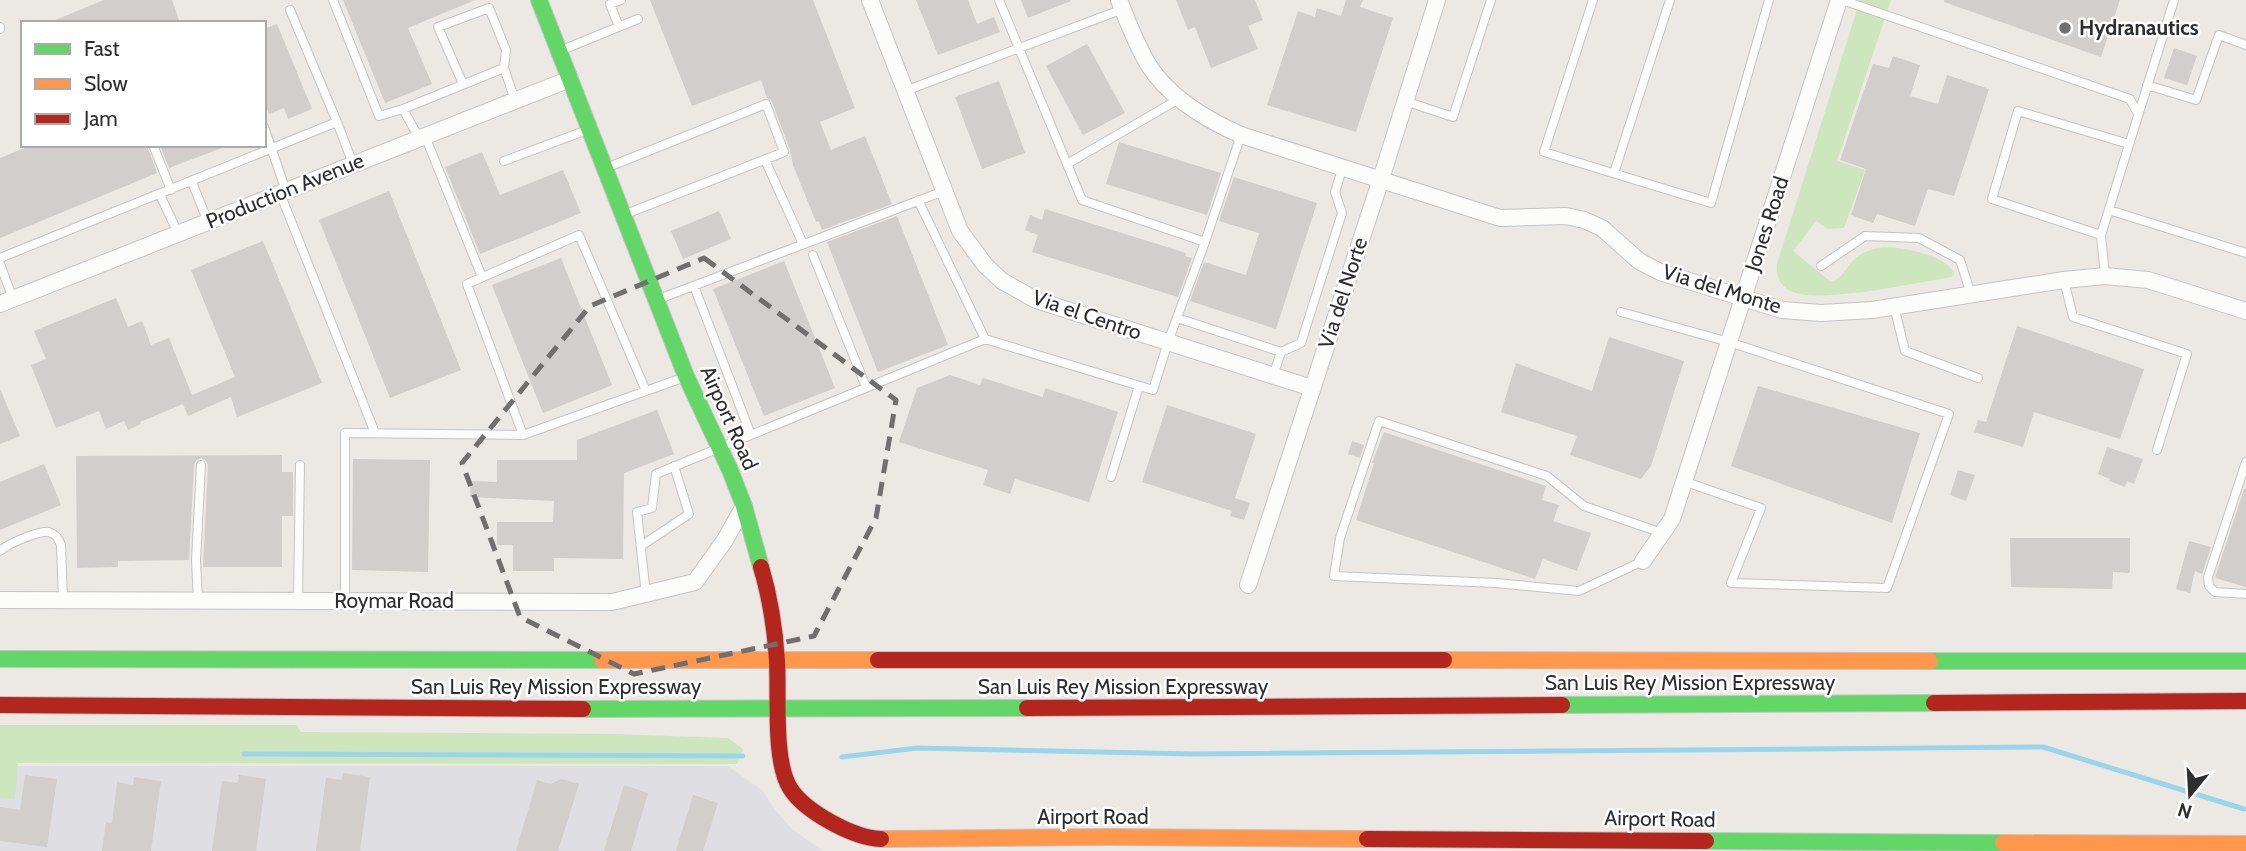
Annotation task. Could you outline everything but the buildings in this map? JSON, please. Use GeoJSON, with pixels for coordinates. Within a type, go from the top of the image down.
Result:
{"type":"FeatureCollection","features":[{"type":"Feature","properties":{"kind":"main road","name":"Airport Road"},"geometry":{"type":"LineString","coordinates":[[539,0],[687,376],[744,506],[766,584],[777,661],[781,763],[790,788],[812,810],[838,826],[876,839],[1078,844],[1975,847],[2246,845]]}},
{"type":"Feature","properties":{"kind":"main road","name":"San Luis Rey Mission Expressway"},"geometry":{"type":"LineString","coordinates":[[0,659],[2246,661]]}},
{"type":"Feature","properties":{"kind":"main road","name":"San Luis Rey Mission Expressway"},"geometry":{"type":"LineString","coordinates":[[0,705],[777,710],[2246,701]]}},
{"type":"Feature","properties":{"kind":"main road"},"geometry":{"type":"LineString","coordinates":[[2244,851],[2246,845]]}},
{"type":"Feature","properties":{"kind":"street","name":"Via el Centro"},"geometry":{"type":"LineString","coordinates":[[870,0],[960,231],[985,265],[1002,281],[1036,300],[1312,388]]}},
{"type":"Feature","properties":{"kind":"street","name":"Via del Norte"},"geometry":{"type":"LineString","coordinates":[[1248,585],[1437,0]]}},
{"type":"Feature","properties":{"kind":"street","name":"Jones Road"},"geometry":{"type":"LineString","coordinates":[[1643,561],[1672,519],[1840,0]]}},
{"type":"Feature","properties":{"kind":"street","name":"Via del Monte"},"geometry":{"type":"LineString","coordinates":[[1121,5],[1149,66],[1179,99],[1214,124],[1500,218],[1566,216],[1584,220],[1602,228],[1639,261],[1660,272],[1782,310],[1821,313],[1872,310],[2064,279],[2105,276],[2148,280],[2246,311]]}},
{"type":"Feature","properties":{"kind":"street","name":"Production Avenue"},"geometry":{"type":"LineString","coordinates":[[7,301],[570,79]]}},
{"type":"Feature","properties":{"kind":"street","name":"Roymar Road"},"geometry":{"type":"LineString","coordinates":[[0,600],[612,602],[695,582],[725,540],[744,506]]}},
{"type":"Feature","properties":{"kind":"lane"},"geometry":{"type":"LineString","coordinates":[[333,0],[379,116],[504,68]]}},
{"type":"Feature","properties":{"kind":"lane"},"geometry":{"type":"LineString","coordinates":[[619,27],[610,4],[621,0]]}},
{"type":"Feature","properties":{"kind":"lane"},"geometry":{"type":"LineString","coordinates":[[999,0],[1082,200],[1205,242]]}},
{"type":"Feature","properties":{"kind":"lane"},"geometry":{"type":"LineString","coordinates":[[1405,101],[1453,117],[1491,0]]}},
{"type":"Feature","properties":{"kind":"lane"},"geometry":{"type":"LineString","coordinates":[[1593,0],[1544,152],[1711,203],[1769,0]]}},
{"type":"Feature","properties":{"kind":"lane"},"geometry":{"type":"LineString","coordinates":[[1614,173],[1670,0]]}},
{"type":"Feature","properties":{"kind":"lane"},"geometry":{"type":"LineString","coordinates":[[1840,0],[2130,99],[2137,114]]}},
{"type":"Feature","properties":{"kind":"lane"},"geometry":{"type":"LineString","coordinates":[[2105,276],[2101,235],[2174,0]]}},
{"type":"Feature","properties":{"kind":"lane"},"geometry":{"type":"LineString","coordinates":[[905,91],[1121,5]]}},
{"type":"Feature","properties":{"kind":"lane"},"geometry":{"type":"LineString","coordinates":[[463,84],[438,27],[489,9],[506,50],[504,68],[515,100]]}},
{"type":"Feature","properties":{"kind":"lane"},"geometry":{"type":"LineString","coordinates":[[290,10],[353,164]]}},
{"type":"Feature","properties":{"kind":"lane"},"geometry":{"type":"LineString","coordinates":[[559,51],[638,19]]}},
{"type":"Feature","properties":{"kind":"lane"},"geometry":{"type":"LineString","coordinates":[[2147,85],[2196,100],[2219,35],[2246,45]]}},
{"type":"Feature","properties":{"kind":"lane"},"geometry":{"type":"LineString","coordinates":[[1067,164],[1179,99]]}},
{"type":"Feature","properties":{"kind":"lane"},"geometry":{"type":"LineString","coordinates":[[605,168],[766,104],[784,152],[623,215]]}},
{"type":"Feature","properties":{"kind":"lane"},"geometry":{"type":"LineString","coordinates":[[403,108],[422,137],[482,277]]}},
{"type":"Feature","properties":{"kind":"lane"},"geometry":{"type":"LineString","coordinates":[[2101,235],[1993,199],[2018,111],[2129,144]]}},
{"type":"Feature","properties":{"kind":"lane"},"geometry":{"type":"LineString","coordinates":[[0,258],[337,122]]}},
{"type":"Feature","properties":{"kind":"lane"},"geometry":{"type":"LineString","coordinates":[[505,161],[590,129]]}},
{"type":"Feature","properties":{"kind":"lane"},"geometry":{"type":"LineString","coordinates":[[266,132],[283,192],[375,433]]}},
{"type":"Feature","properties":{"kind":"lane"},"geometry":{"type":"LineString","coordinates":[[646,595],[637,512],[652,508],[656,474],[866,387],[985,339],[1153,390],[1241,135]]}},
{"type":"Feature","properties":{"kind":"lane"},"geometry":{"type":"LineString","coordinates":[[154,147],[172,190]]}},
{"type":"Feature","properties":{"kind":"lane"},"geometry":{"type":"LineString","coordinates":[[765,160],[803,244]]}},
{"type":"Feature","properties":{"kind":"lane"},"geometry":{"type":"LineString","coordinates":[[1177,318],[1281,352],[1301,343],[1342,213],[1335,192],[1343,166]]}},
{"type":"Feature","properties":{"kind":"lane"},"geometry":{"type":"LineString","coordinates":[[192,182],[208,222]]}},
{"type":"Feature","properties":{"kind":"lane"},"geometry":{"type":"LineString","coordinates":[[657,300],[944,191]]}},
{"type":"Feature","properties":{"kind":"lane"},"geometry":{"type":"LineString","coordinates":[[160,195],[178,233]]}},
{"type":"Feature","properties":{"kind":"lane"},"geometry":{"type":"LineString","coordinates":[[918,201],[985,339]]}},
{"type":"Feature","properties":{"kind":"lane"},"geometry":{"type":"LineString","coordinates":[[2109,210],[2246,253]]}},
{"type":"Feature","properties":{"kind":"lane"},"geometry":{"type":"LineString","coordinates":[[523,435],[467,284],[579,234],[646,391]]}},
{"type":"Feature","properties":{"kind":"lane"},"geometry":{"type":"LineString","coordinates":[[1821,266],[1865,236],[1919,238],[1960,260],[1971,294]]}},
{"type":"Feature","properties":{"kind":"lane"},"geometry":{"type":"LineString","coordinates":[[813,255],[866,387]]}},
{"type":"Feature","properties":{"kind":"lane"},"geometry":{"type":"LineString","coordinates":[[0,264],[7,301]]}},
{"type":"Feature","properties":{"kind":"lane"},"geometry":{"type":"LineString","coordinates":[[2064,279],[2073,317],[2186,354],[2157,450]]}},
{"type":"Feature","properties":{"kind":"lane"},"geometry":{"type":"LineString","coordinates":[[694,286],[751,435]]}},
{"type":"Feature","properties":{"kind":"lane"},"geometry":{"type":"LineString","coordinates":[[1894,306],[1905,351],[1979,378]]}},
{"type":"Feature","properties":{"kind":"lane"},"geometry":{"type":"LineString","coordinates":[[1621,312],[1729,342],[1948,414],[1887,588],[1731,583],[1761,508],[1684,481]]}},
{"type":"Feature","properties":{"kind":"lane"},"geometry":{"type":"LineString","coordinates":[[1273,376],[1281,352]]}},
{"type":"Feature","properties":{"kind":"lane"},"geometry":{"type":"LineString","coordinates":[[345,601],[345,433],[523,435],[687,376]]}},
{"type":"Feature","properties":{"kind":"lane"},"geometry":{"type":"LineString","coordinates":[[1111,477],[1139,386]]}},
{"type":"Feature","properties":{"kind":"lane"},"geometry":{"type":"LineString","coordinates":[[1643,561],[1579,591],[1496,583],[1334,576],[1340,538],[1379,422],[1547,476],[1584,506],[1662,533]]}},
{"type":"Feature","properties":{"kind":"lane"},"geometry":{"type":"LineString","coordinates":[[2246,462],[2208,577],[2209,586],[2215,593],[2246,594]]}},
{"type":"Feature","properties":{"kind":"lane"},"geometry":{"type":"LineString","coordinates":[[198,601],[196,560],[201,465]]}},
{"type":"Feature","properties":{"kind":"lane"},"geometry":{"type":"LineString","coordinates":[[298,601],[300,465]]}},
{"type":"Feature","properties":{"kind":"lane"},"geometry":{"type":"LineString","coordinates":[[641,546],[689,514],[674,466]]}},
{"type":"Feature","properties":{"kind":"lane"},"geometry":{"type":"LineString","coordinates":[[0,551],[5,546],[44,531],[52,533],[61,545],[63,600]]}},
{"type":"Feature","properties":{"kind":"highlighted area"},"geometry":{"type":"Polygon","coordinates":[[[704,258],[896,400],[876,518],[814,636],[634,674],[520,617],[462,463],[590,306],[704,258]]]}},
{"type":"Feature","properties":{"kind":"shaded area"},"geometry":{"type":"Polygon","coordinates":[[[0,766],[728,766],[763,791],[792,829],[822,851],[0,851],[0,766]]]}},
{"type":"Feature","properties":{"kind":"green space"},"geometry":{"type":"Polygon","coordinates":[[[1860,0],[1891,0],[1837,161],[1865,170],[1844,228],[1828,229],[1816,221],[1793,251],[1831,282],[1858,257],[1884,247],[1931,256],[1944,262],[1954,273],[1952,277],[1869,291],[1804,295],[1783,286],[1778,276],[1777,264],[1860,0]]]}},
{"type":"Feature","properties":{"kind":"green space"},"geometry":{"type":"Polygon","coordinates":[[[0,725],[297,725],[301,732],[613,734],[728,738],[743,749],[737,764],[18,763],[15,799],[0,798],[0,725]]]}},
{"type":"Feature","properties":{"kind":"waterway"},"geometry":{"type":"LineString","coordinates":[[842,757],[917,748],[1194,754],[2043,747],[2244,809]]}},
{"type":"Feature","properties":{"kind":"waterway"},"geometry":{"type":"LineString","coordinates":[[244,754],[743,756]]}},
{"type":"Feature","properties":{"kind":"traffic: fast"},"geometry":{"type":"LineString","coordinates":[[539,0],[686,376],[730,470],[744,506],[761,567]]}},
{"type":"Feature","properties":{"kind":"traffic: fast"},"geometry":{"type":"LineString","coordinates":[[0,659],[602,660]]}},
{"type":"Feature","properties":{"kind":"traffic: fast"},"geometry":{"type":"LineString","coordinates":[[1930,661],[2246,661]]}},
{"type":"Feature","properties":{"kind":"traffic: fast"},"geometry":{"type":"LineString","coordinates":[[1562,705],[1934,703]]}},
{"type":"Feature","properties":{"kind":"traffic: fast"},"geometry":{"type":"LineString","coordinates":[[583,709],[1027,708]]}},
{"type":"Feature","properties":{"kind":"traffic: fast"},"geometry":{"type":"LineString","coordinates":[[1706,841],[2003,843]]}},
{"type":"Feature","properties":{"kind":"traffic: slow"},"geometry":{"type":"LineString","coordinates":[[602,660],[878,660]]}},
{"type":"Feature","properties":{"kind":"traffic: slow"},"geometry":{"type":"LineString","coordinates":[[1444,660],[1930,661]]}},
{"type":"Feature","properties":{"kind":"traffic: slow"},"geometry":{"type":"LineString","coordinates":[[881,839],[1367,839]]}},
{"type":"Feature","properties":{"kind":"traffic: slow"},"geometry":{"type":"LineString","coordinates":[[2003,843],[2246,844]]}},
{"type":"Feature","properties":{"kind":"traffic: jam"},"geometry":{"type":"LineString","coordinates":[[761,567],[775,637],[781,761],[790,788],[806,806],[830,822],[857,834],[881,839]]}},
{"type":"Feature","properties":{"kind":"traffic: jam"},"geometry":{"type":"LineString","coordinates":[[878,660],[1444,660]]}},
{"type":"Feature","properties":{"kind":"traffic: jam"},"geometry":{"type":"LineString","coordinates":[[1934,703],[2246,701]]}},
{"type":"Feature","properties":{"kind":"traffic: jam"},"geometry":{"type":"LineString","coordinates":[[0,705],[583,709]]}},
{"type":"Feature","properties":{"kind":"traffic: jam"},"geometry":{"type":"LineString","coordinates":[[1027,708],[1562,705]]}},
{"type":"Feature","properties":{"kind":"traffic: jam"},"geometry":{"type":"LineString","coordinates":[[1367,839],[1706,841]]}},
{"type":"Feature","properties":{"kind":"place","name":"Hydranautics"},"geometry":{"type":"Point","coordinates":[2065,28]}}]}
